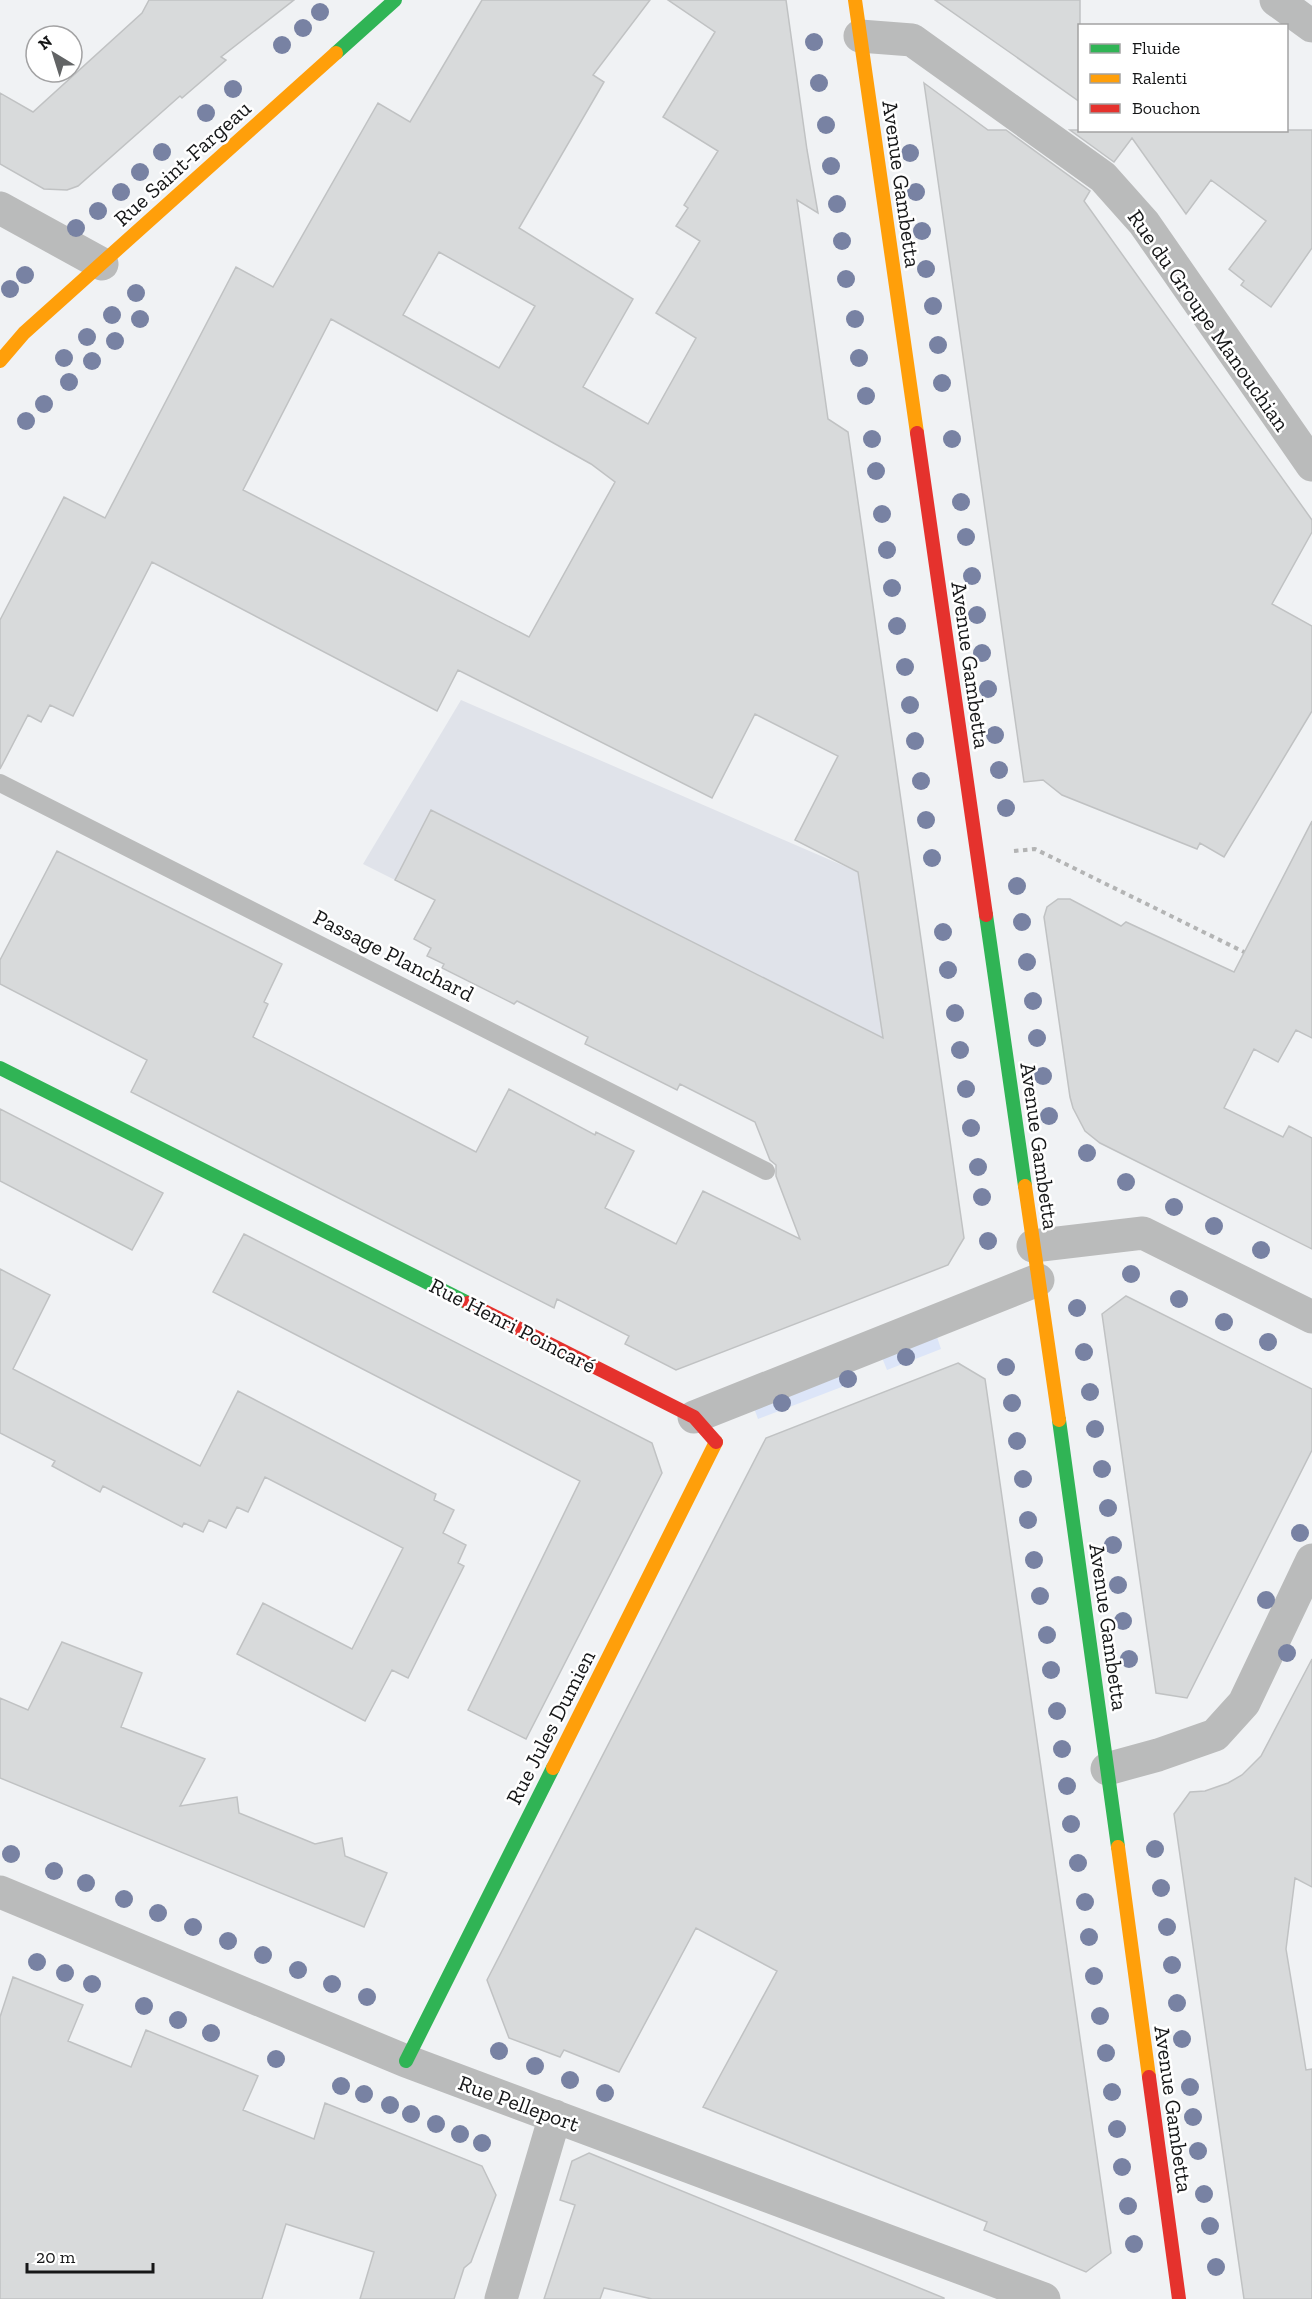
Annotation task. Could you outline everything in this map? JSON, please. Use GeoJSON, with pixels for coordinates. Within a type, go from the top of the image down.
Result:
{"type":"FeatureCollection","features":[{"type":"Feature","properties":{"kind":"main road","name":"Rue Saint-Fargeau"},"geometry":{"type":"LineString","coordinates":[[0,361],[24,333],[395,0]]}},
{"type":"Feature","properties":{"kind":"main road","name":"Avenue Gambetta"},"geometry":{"type":"LineString","coordinates":[[855,0],[1107,1769],[1179,2299]]}},
{"type":"Feature","properties":{"kind":"main road","name":"Rue Henri Poincaré"},"geometry":{"type":"LineString","coordinates":[[0,1068],[694,1417]]}},
{"type":"Feature","properties":{"kind":"main road","name":"Rue Jules Dumien"},"geometry":{"type":"LineString","coordinates":[[406,2061],[717,1441],[694,1417]]}},
{"type":"Feature","properties":{"kind":"street"},"geometry":{"type":"LineString","coordinates":[[1276,0],[1312,26]]}},
{"type":"Feature","properties":{"kind":"street","name":"Rue du Groupe Manouchian"},"geometry":{"type":"LineString","coordinates":[[860,36],[912,40],[1102,177],[1144,223],[1312,465]]}},
{"type":"Feature","properties":{"kind":"street"},"geometry":{"type":"LineString","coordinates":[[0,208],[102,264]]}},
{"type":"Feature","properties":{"kind":"street"},"geometry":{"type":"LineString","coordinates":[[1033,1246],[1143,1233],[1312,1317]]}},
{"type":"Feature","properties":{"kind":"street"},"geometry":{"type":"LineString","coordinates":[[694,1417],[1038,1280]]}},
{"type":"Feature","properties":{"kind":"street"},"geometry":{"type":"LineString","coordinates":[[1107,1769],[1158,1755],[1215,1735],[1244,1703],[1312,1560]]}},
{"type":"Feature","properties":{"kind":"street","name":"Rue Pelleport"},"geometry":{"type":"LineString","coordinates":[[0,1892],[406,2061],[1044,2299]]}},
{"type":"Feature","properties":{"kind":"street"},"geometry":{"type":"LineString","coordinates":[[501,2299],[555,2116]]}},
{"type":"Feature","properties":{"kind":"lane","name":"Passage Planchard"},"geometry":{"type":"LineString","coordinates":[[0,783],[766,1170]]}},
{"type":"Feature","properties":{"kind":"path"},"geometry":{"type":"LineString","coordinates":[[977,856],[1035,849],[1244,952]]}},
{"type":"Feature","properties":{"kind":"shaded area"},"geometry":{"type":"Polygon","coordinates":[[[461,700],[858,872],[952,1158],[363,864],[461,700]]]}},
{"type":"Feature","properties":{"kind":"shaded area"},"geometry":{"type":"Polygon","coordinates":[[[934,1328],[941,1349],[887,1370],[879,1350],[934,1328]]]}},
{"type":"Feature","properties":{"kind":"shaded area"},"geometry":{"type":"Polygon","coordinates":[[[845,1364],[852,1383],[758,1419],[751,1400],[845,1364]]]}},
{"type":"Feature","properties":{"kind":"building"},"geometry":{"type":"Polygon","coordinates":[[[149,0],[294,0],[221,57],[226,60],[182,98],[180,96],[78,186],[67,190],[44,189],[0,164],[0,93],[33,112],[64,84],[84,84],[84,66],[142,13],[149,0]]]}},
{"type":"Feature","properties":{"kind":"building"},"geometry":{"type":"Polygon","coordinates":[[[482,0],[650,0],[593,75],[604,82],[519,228],[633,299],[583,387],[648,424],[696,338],[656,313],[700,241],[676,226],[688,208],[684,205],[718,151],[663,117],[715,32],[668,0],[786,0],[818,213],[797,200],[828,419],[848,432],[964,1238],[948,1265],[676,1370],[625,1344],[629,1336],[557,1299],[554,1308],[131,1092],[147,1060],[0,984],[0,960],[57,851],[282,964],[264,1002],[268,1004],[253,1037],[476,1152],[509,1089],[595,1135],[596,1132],[634,1151],[605,1208],[676,1244],[703,1191],[800,1239],[776,1176],[776,1165],[770,1160],[755,1122],[680,1084],[677,1090],[585,1044],[588,1037],[517,1001],[514,1004],[442,968],[444,964],[427,956],[431,948],[414,939],[435,900],[395,880],[431,810],[883,1038],[858,872],[795,840],[838,756],[755,714],[712,798],[458,670],[437,711],[152,562],[73,716],[50,705],[41,722],[28,715],[0,769],[0,620],[64,497],[105,518],[236,267],[273,287],[378,103],[410,122],[482,0]],[[439,252],[403,315],[499,368],[535,306],[439,252]],[[331,319],[243,490],[529,637],[615,482],[591,464],[331,319]]]}},
{"type":"Feature","properties":{"kind":"building"},"geometry":{"type":"Polygon","coordinates":[[[935,0],[1080,0],[1078,101],[935,0]]]}},
{"type":"Feature","properties":{"kind":"building"},"geometry":{"type":"Polygon","coordinates":[[[924,83],[988,130],[1006,130],[1090,191],[1084,201],[1312,520],[1312,532],[1272,604],[1312,626],[1312,711],[1224,857],[1200,843],[1197,849],[1062,795],[1043,780],[1024,782],[924,83]]]}},
{"type":"Feature","properties":{"kind":"building"},"geometry":{"type":"Polygon","coordinates":[[[1070,130],[1078,130],[1078,132],[1288,132],[1288,130],[1312,130],[1312,248],[1271,307],[1241,285],[1244,281],[1229,269],[1266,221],[1211,180],[1186,214],[1132,138],[1114,162],[1070,130]]]}},
{"type":"Feature","properties":{"kind":"building"},"geometry":{"type":"Polygon","coordinates":[[[1312,821],[1312,1038],[1296,1030],[1278,1062],[1254,1049],[1224,1108],[1283,1137],[1289,1126],[1312,1138],[1312,1249],[1100,1143],[1085,1131],[1070,1097],[1044,917],[1047,907],[1058,899],[1070,899],[1121,926],[1126,922],[1234,972],[1312,821]]]}},
{"type":"Feature","properties":{"kind":"building"},"geometry":{"type":"Polygon","coordinates":[[[0,1109],[163,1193],[132,1250],[0,1181],[0,1109]]]}},
{"type":"Feature","properties":{"kind":"building"},"geometry":{"type":"Polygon","coordinates":[[[244,1234],[652,1443],[662,1473],[526,1739],[468,1710],[580,1481],[213,1292],[244,1234]]]}},
{"type":"Feature","properties":{"kind":"building"},"geometry":{"type":"Polygon","coordinates":[[[0,1269],[50,1295],[13,1369],[200,1466],[238,1391],[436,1494],[434,1500],[454,1510],[443,1533],[466,1545],[458,1563],[464,1566],[408,1678],[392,1670],[365,1721],[237,1654],[263,1603],[352,1649],[403,1548],[265,1477],[248,1512],[237,1507],[226,1528],[209,1520],[203,1532],[184,1523],[182,1527],[103,1486],[100,1492],[52,1466],[55,1461],[0,1433],[0,1269]]]}},
{"type":"Feature","properties":{"kind":"building"},"geometry":{"type":"Polygon","coordinates":[[[1126,1296],[1312,1389],[1312,1450],[1187,1698],[1156,1693],[1102,1314],[1126,1296]]]}},
{"type":"Feature","properties":{"kind":"building"},"geometry":{"type":"Polygon","coordinates":[[[958,1363],[985,1379],[1111,2253],[1086,2272],[984,2230],[987,2222],[703,2107],[777,1971],[696,1928],[619,2072],[564,2050],[560,2057],[509,2038],[487,1980],[766,1438],[958,1363]]]}},
{"type":"Feature","properties":{"kind":"building"},"geometry":{"type":"Polygon","coordinates":[[[62,1642],[142,1673],[121,1727],[205,1759],[180,1806],[237,1797],[239,1813],[315,1844],[342,1838],[345,1856],[387,1873],[364,1927],[0,1778],[0,1698],[28,1710],[62,1642]]]}},
{"type":"Feature","properties":{"kind":"building"},"geometry":{"type":"Polygon","coordinates":[[[1312,1659],[1312,1887],[1295,1878],[1286,1949],[1306,2070],[1312,2069],[1312,2299],[1244,2299],[1174,1814],[1190,1792],[1205,1791],[1228,1783],[1242,1775],[1261,1756],[1312,1659]]]}},
{"type":"Feature","properties":{"kind":"building"},"geometry":{"type":"Polygon","coordinates":[[[13,1977],[83,2005],[68,2041],[131,2067],[146,2030],[258,2076],[243,2110],[314,2139],[325,2103],[482,2166],[496,2195],[471,2262],[464,2268],[454,2299],[360,2299],[374,2252],[286,2224],[262,2299],[0,2299],[0,2017],[13,1977]]]}},
{"type":"Feature","properties":{"kind":"building"},"geometry":{"type":"Polygon","coordinates":[[[589,2153],[944,2299],[652,2299],[604,2288],[600,2299],[544,2299],[575,2205],[560,2200],[572,2161],[589,2153]]]}},
{"type":"Feature","properties":{"kind":"traffic: fast"},"geometry":{"type":"LineString","coordinates":[[336,53],[395,0]]}},
{"type":"Feature","properties":{"kind":"traffic: fast"},"geometry":{"type":"LineString","coordinates":[[986,915],[1025,1186]]}},
{"type":"Feature","properties":{"kind":"traffic: fast"},"geometry":{"type":"LineString","coordinates":[[0,1068],[468,1303]]}},
{"type":"Feature","properties":{"kind":"traffic: fast"},"geometry":{"type":"LineString","coordinates":[[1059,1420],[1118,1847]]}},
{"type":"Feature","properties":{"kind":"traffic: fast"},"geometry":{"type":"LineString","coordinates":[[406,2061],[553,1768]]}},
{"type":"Feature","properties":{"kind":"traffic: slow"},"geometry":{"type":"LineString","coordinates":[[855,0],[917,433]]}},
{"type":"Feature","properties":{"kind":"traffic: slow"},"geometry":{"type":"LineString","coordinates":[[0,361],[24,333],[336,53]]}},
{"type":"Feature","properties":{"kind":"traffic: slow"},"geometry":{"type":"LineString","coordinates":[[1025,1186],[1059,1420]]}},
{"type":"Feature","properties":{"kind":"traffic: slow"},"geometry":{"type":"LineString","coordinates":[[553,1768],[716,1442]]}},
{"type":"Feature","properties":{"kind":"traffic: slow"},"geometry":{"type":"LineString","coordinates":[[1118,1847],[1149,2077]]}},
{"type":"Feature","properties":{"kind":"traffic: jam"},"geometry":{"type":"LineString","coordinates":[[917,433],[986,915]]}},
{"type":"Feature","properties":{"kind":"traffic: jam"},"geometry":{"type":"LineString","coordinates":[[468,1303],[694,1417],[716,1442]]}},
{"type":"Feature","properties":{"kind":"traffic: jam"},"geometry":{"type":"LineString","coordinates":[[1149,2077],[1179,2299]]}}]}
